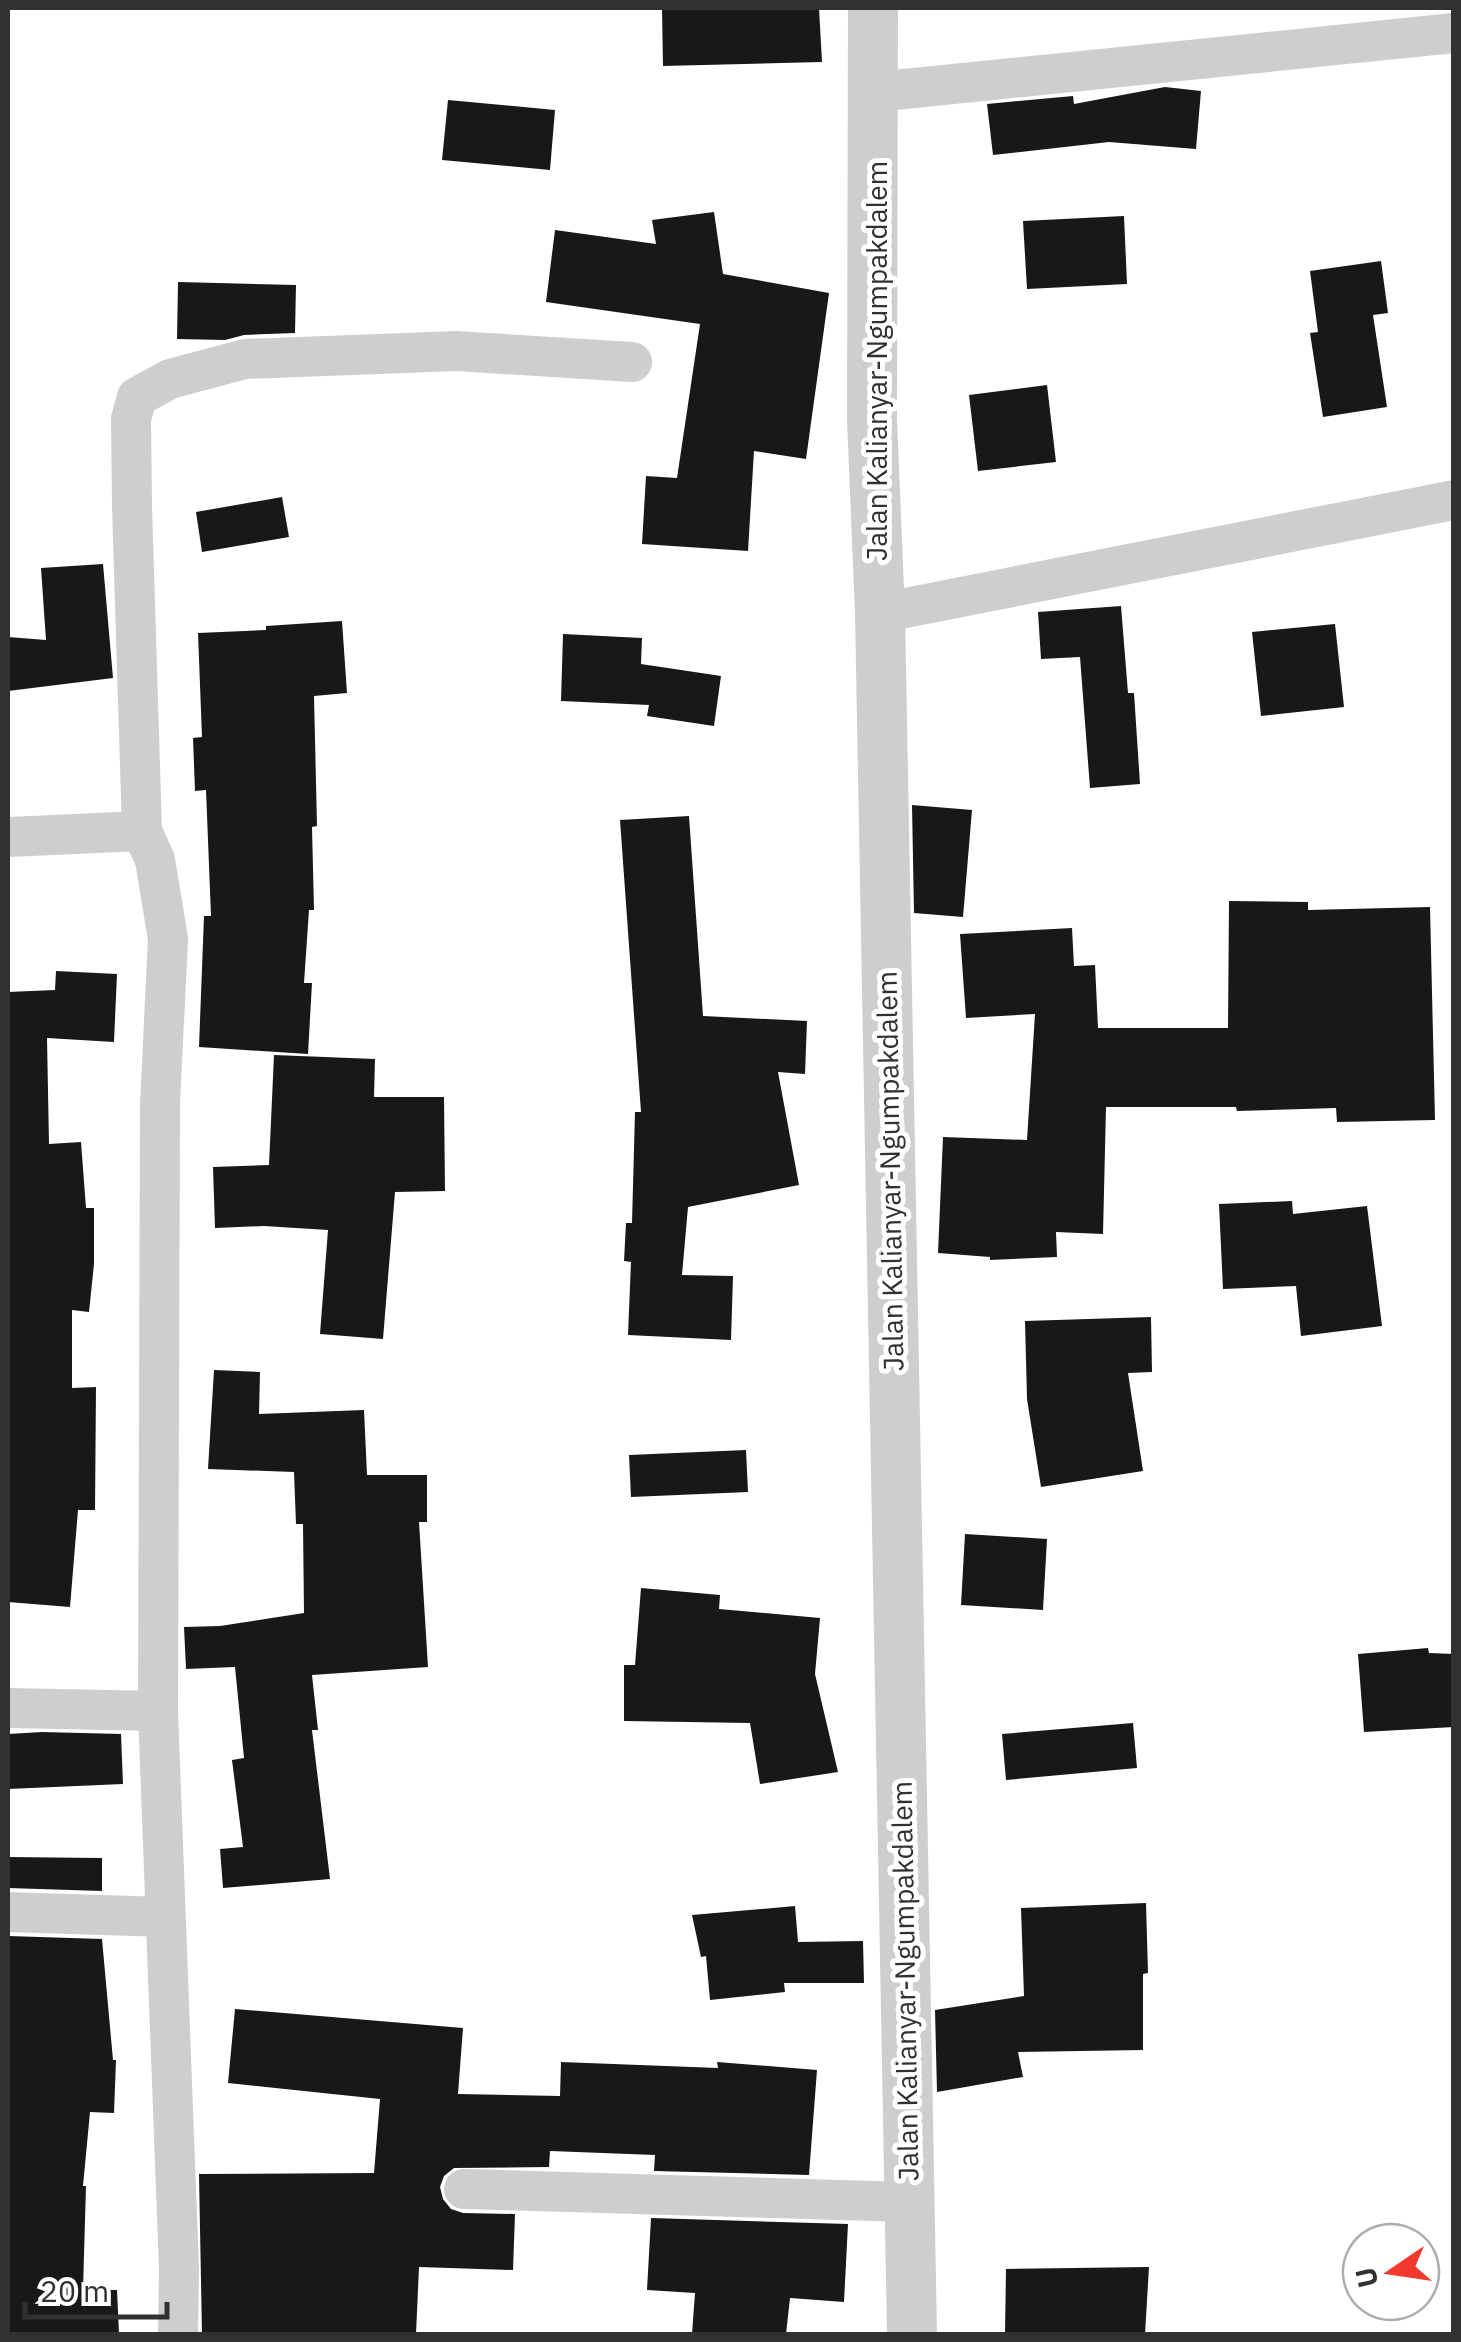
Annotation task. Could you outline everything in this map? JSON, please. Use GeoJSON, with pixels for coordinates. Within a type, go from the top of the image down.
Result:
{"type":"FeatureCollection","features":[{"type":"Feature","properties":{"kind":"street","name":"Jalan Kalianyar-Ngumpakdalem"},"geometry":{"type":"LineString","coordinates":[[874,8],[872,420],[880,613],[912,2334]]}},
{"type":"Feature","properties":{"kind":"street"},"geometry":{"type":"LineString","coordinates":[[876,92],[1454,33]]}},
{"type":"Feature","properties":{"kind":"street"},"geometry":{"type":"LineString","coordinates":[[178,2334],[179,2269],[158,1711],[160,1104],[168,939],[155,860],[142,830],[131,420],[137,397],[170,379],[245,358],[456,351],[632,362]]}},
{"type":"Feature","properties":{"kind":"street"},"geometry":{"type":"LineString","coordinates":[[880,613],[1454,500]]}},
{"type":"Feature","properties":{"kind":"street"},"geometry":{"type":"LineString","coordinates":[[8,837],[142,830]]}},
{"type":"Feature","properties":{"kind":"street"},"geometry":{"type":"LineString","coordinates":[[8,1708],[158,1711]]}},
{"type":"Feature","properties":{"kind":"street"},"geometry":{"type":"LineString","coordinates":[[8,1912],[165,1917]]}},
{"type":"Feature","properties":{"kind":"street"},"geometry":{"type":"LineString","coordinates":[[464,2189],[910,2202]]}},
{"type":"Feature","properties":{"kind":"building"},"geometry":{"type":"Polygon","coordinates":[[[662,8],[819,8],[822,62],[663,66],[662,8]]]}},
{"type":"Feature","properties":{"kind":"building"},"geometry":{"type":"Polygon","coordinates":[[[1165,87],[1201,91],[1196,149],[1109,142],[993,155],[987,104],[1073,96],[1074,104],[1165,87]]]}},
{"type":"Feature","properties":{"kind":"building"},"geometry":{"type":"Polygon","coordinates":[[[448,100],[555,110],[550,170],[442,160],[448,100]]]}},
{"type":"Feature","properties":{"kind":"building"},"geometry":{"type":"Polygon","coordinates":[[[714,212],[723,274],[829,293],[806,459],[754,451],[748,551],[642,544],[646,476],[677,478],[700,324],[546,302],[555,230],[656,244],[652,220],[714,212]]]}},
{"type":"Feature","properties":{"kind":"building"},"geometry":{"type":"Polygon","coordinates":[[[1124,216],[1127,284],[1027,289],[1023,221],[1124,216]]]}},
{"type":"Feature","properties":{"kind":"building"},"geometry":{"type":"Polygon","coordinates":[[[1381,261],[1388,313],[1373,315],[1387,407],[1323,417],[1310,333],[1318,332],[1310,271],[1381,261]]]}},
{"type":"Feature","properties":{"kind":"building"},"geometry":{"type":"Polygon","coordinates":[[[178,282],[296,285],[295,333],[244,335],[225,340],[177,339],[178,282]]]}},
{"type":"Feature","properties":{"kind":"building"},"geometry":{"type":"Polygon","coordinates":[[[1047,385],[1056,462],[978,471],[969,395],[1047,385]]]}},
{"type":"Feature","properties":{"kind":"building"},"geometry":{"type":"Polygon","coordinates":[[[282,497],[289,537],[202,552],[196,512],[282,497]]]}},
{"type":"Feature","properties":{"kind":"building"},"geometry":{"type":"Polygon","coordinates":[[[103,564],[113,678],[8,691],[8,637],[46,640],[41,568],[103,564]]]}},
{"type":"Feature","properties":{"kind":"building"},"geometry":{"type":"Polygon","coordinates":[[[1121,606],[1128,693],[1134,693],[1140,784],[1090,788],[1080,657],[1041,659],[1038,612],[1121,606]]]}},
{"type":"Feature","properties":{"kind":"building"},"geometry":{"type":"Polygon","coordinates":[[[342,621],[347,693],[314,696],[317,826],[312,827],[314,910],[309,910],[304,983],[312,983],[308,1054],[199,1047],[204,916],[211,916],[206,790],[195,791],[193,738],[202,737],[198,633],[342,621]]]}},
{"type":"Feature","properties":{"kind":"building"},"geometry":{"type":"Polygon","coordinates":[[[1335,624],[1344,707],[1261,716],[1252,632],[1335,624]]]}},
{"type":"Feature","properties":{"kind":"building"},"geometry":{"type":"Polygon","coordinates":[[[563,634],[642,638],[641,664],[721,676],[714,726],[647,716],[649,705],[561,701],[563,634]]]}},
{"type":"Feature","properties":{"kind":"building"},"geometry":{"type":"Polygon","coordinates":[[[912,805],[972,810],[963,917],[914,913],[912,805]]]}},
{"type":"Feature","properties":{"kind":"building"},"geometry":{"type":"Polygon","coordinates":[[[689,816],[703,1016],[807,1021],[805,1074],[778,1072],[799,1185],[688,1207],[682,1275],[733,1276],[731,1340],[628,1335],[631,1262],[624,1261],[626,1223],[632,1223],[635,1112],[641,1112],[620,820],[689,816]]]}},
{"type":"Feature","properties":{"kind":"building"},"geometry":{"type":"Polygon","coordinates":[[[1229,901],[1308,902],[1308,910],[1430,907],[1435,1120],[1337,1122],[1336,1108],[1237,1111],[1236,1107],[1106,1107],[1103,1234],[1056,1232],[1057,1257],[990,1260],[938,1253],[943,1137],[1027,1140],[1035,1014],[966,1018],[960,934],[1072,928],[1074,966],[1095,965],[1098,1028],[1228,1028],[1229,901]]]}},
{"type":"Feature","properties":{"kind":"building"},"geometry":{"type":"Polygon","coordinates":[[[56,971],[117,974],[114,1042],[47,1038],[49,1144],[81,1142],[86,1208],[94,1208],[89,1312],[72,1310],[72,1388],[96,1387],[95,1510],[78,1510],[70,1607],[8,1602],[8,992],[55,990],[56,971]]]}},
{"type":"Feature","properties":{"kind":"building"},"geometry":{"type":"Polygon","coordinates":[[[274,1055],[375,1059],[374,1097],[444,1097],[445,1191],[395,1192],[383,1339],[320,1334],[328,1230],[215,1228],[213,1167],[269,1165],[274,1055]]]}},
{"type":"Feature","properties":{"kind":"building"},"geometry":{"type":"Polygon","coordinates":[[[1292,1201],[1293,1214],[1367,1206],[1382,1326],[1301,1336],[1296,1286],[1223,1289],[1219,1204],[1292,1201]]]}},
{"type":"Feature","properties":{"kind":"building"},"geometry":{"type":"Polygon","coordinates":[[[1151,1317],[1152,1372],[1128,1373],[1143,1471],[1041,1487],[1027,1399],[1025,1321],[1151,1317]]]}},
{"type":"Feature","properties":{"kind":"building"},"geometry":{"type":"Polygon","coordinates":[[[214,1370],[260,1372],[259,1414],[364,1410],[367,1475],[427,1475],[427,1522],[419,1522],[428,1667],[312,1675],[318,1730],[312,1730],[330,1879],[223,1888],[220,1849],[243,1847],[232,1760],[244,1758],[235,1667],[186,1669],[184,1627],[220,1626],[304,1613],[303,1524],[296,1524],[294,1472],[208,1469],[214,1370]]]}},
{"type":"Feature","properties":{"kind":"building"},"geometry":{"type":"Polygon","coordinates":[[[746,1450],[748,1492],[631,1497],[629,1455],[746,1450]]]}},
{"type":"Feature","properties":{"kind":"building"},"geometry":{"type":"Polygon","coordinates":[[[965,1534],[1047,1539],[1043,1610],[961,1605],[965,1534]]]}},
{"type":"Feature","properties":{"kind":"building"},"geometry":{"type":"Polygon","coordinates":[[[641,1588],[720,1595],[719,1609],[820,1618],[815,1674],[838,1772],[760,1784],[750,1723],[624,1721],[624,1665],[635,1665],[641,1588]]]}},
{"type":"Feature","properties":{"kind":"building"},"geometry":{"type":"Polygon","coordinates":[[[1428,1648],[1429,1653],[1454,1654],[1454,1727],[1364,1732],[1358,1654],[1428,1648]]]}},
{"type":"Feature","properties":{"kind":"building"},"geometry":{"type":"Polygon","coordinates":[[[1133,1723],[1137,1768],[1006,1780],[1002,1734],[1133,1723]]]}},
{"type":"Feature","properties":{"kind":"building"},"geometry":{"type":"Polygon","coordinates":[[[8,1734],[121,1734],[123,1784],[8,1789],[8,1734]]]}},
{"type":"Feature","properties":{"kind":"building"},"geometry":{"type":"Polygon","coordinates":[[[8,1857],[102,1858],[102,1891],[8,1888],[8,1857]]]}},
{"type":"Feature","properties":{"kind":"building"},"geometry":{"type":"Polygon","coordinates":[[[1146,1903],[1148,1973],[1143,1974],[1143,2050],[1018,2052],[1023,2077],[937,2092],[935,2010],[1024,1996],[1021,1908],[1146,1903]]]}},
{"type":"Feature","properties":{"kind":"building"},"geometry":{"type":"Polygon","coordinates":[[[795,1906],[798,1942],[863,1941],[864,1983],[784,1983],[785,1992],[710,2000],[706,1956],[701,1957],[692,1915],[795,1906]]]}},
{"type":"Feature","properties":{"kind":"building"},"geometry":{"type":"Polygon","coordinates":[[[8,1936],[102,1939],[116,2060],[114,2113],[90,2112],[83,2186],[83,2290],[117,2290],[119,2334],[8,2334],[8,1936]]]}},
{"type":"Feature","properties":{"kind":"building"},"geometry":{"type":"Polygon","coordinates":[[[235,2009],[463,2028],[458,2094],[560,2096],[561,2062],[718,2068],[717,2062],[817,2070],[809,2175],[654,2171],[655,2155],[550,2151],[549,2167],[454,2168],[444,2176],[440,2187],[451,2209],[463,2213],[515,2214],[513,2270],[419,2267],[416,2334],[202,2334],[199,2174],[374,2173],[380,2099],[228,2083],[235,2009]]]}},
{"type":"Feature","properties":{"kind":"building"},"geometry":{"type":"Polygon","coordinates":[[[651,2218],[848,2224],[844,2302],[790,2298],[786,2334],[692,2334],[695,2293],[647,2290],[651,2218]]]}},
{"type":"Feature","properties":{"kind":"building"},"geometry":{"type":"Polygon","coordinates":[[[1149,2267],[1145,2334],[1005,2334],[1006,2269],[1149,2267]]]}}]}
